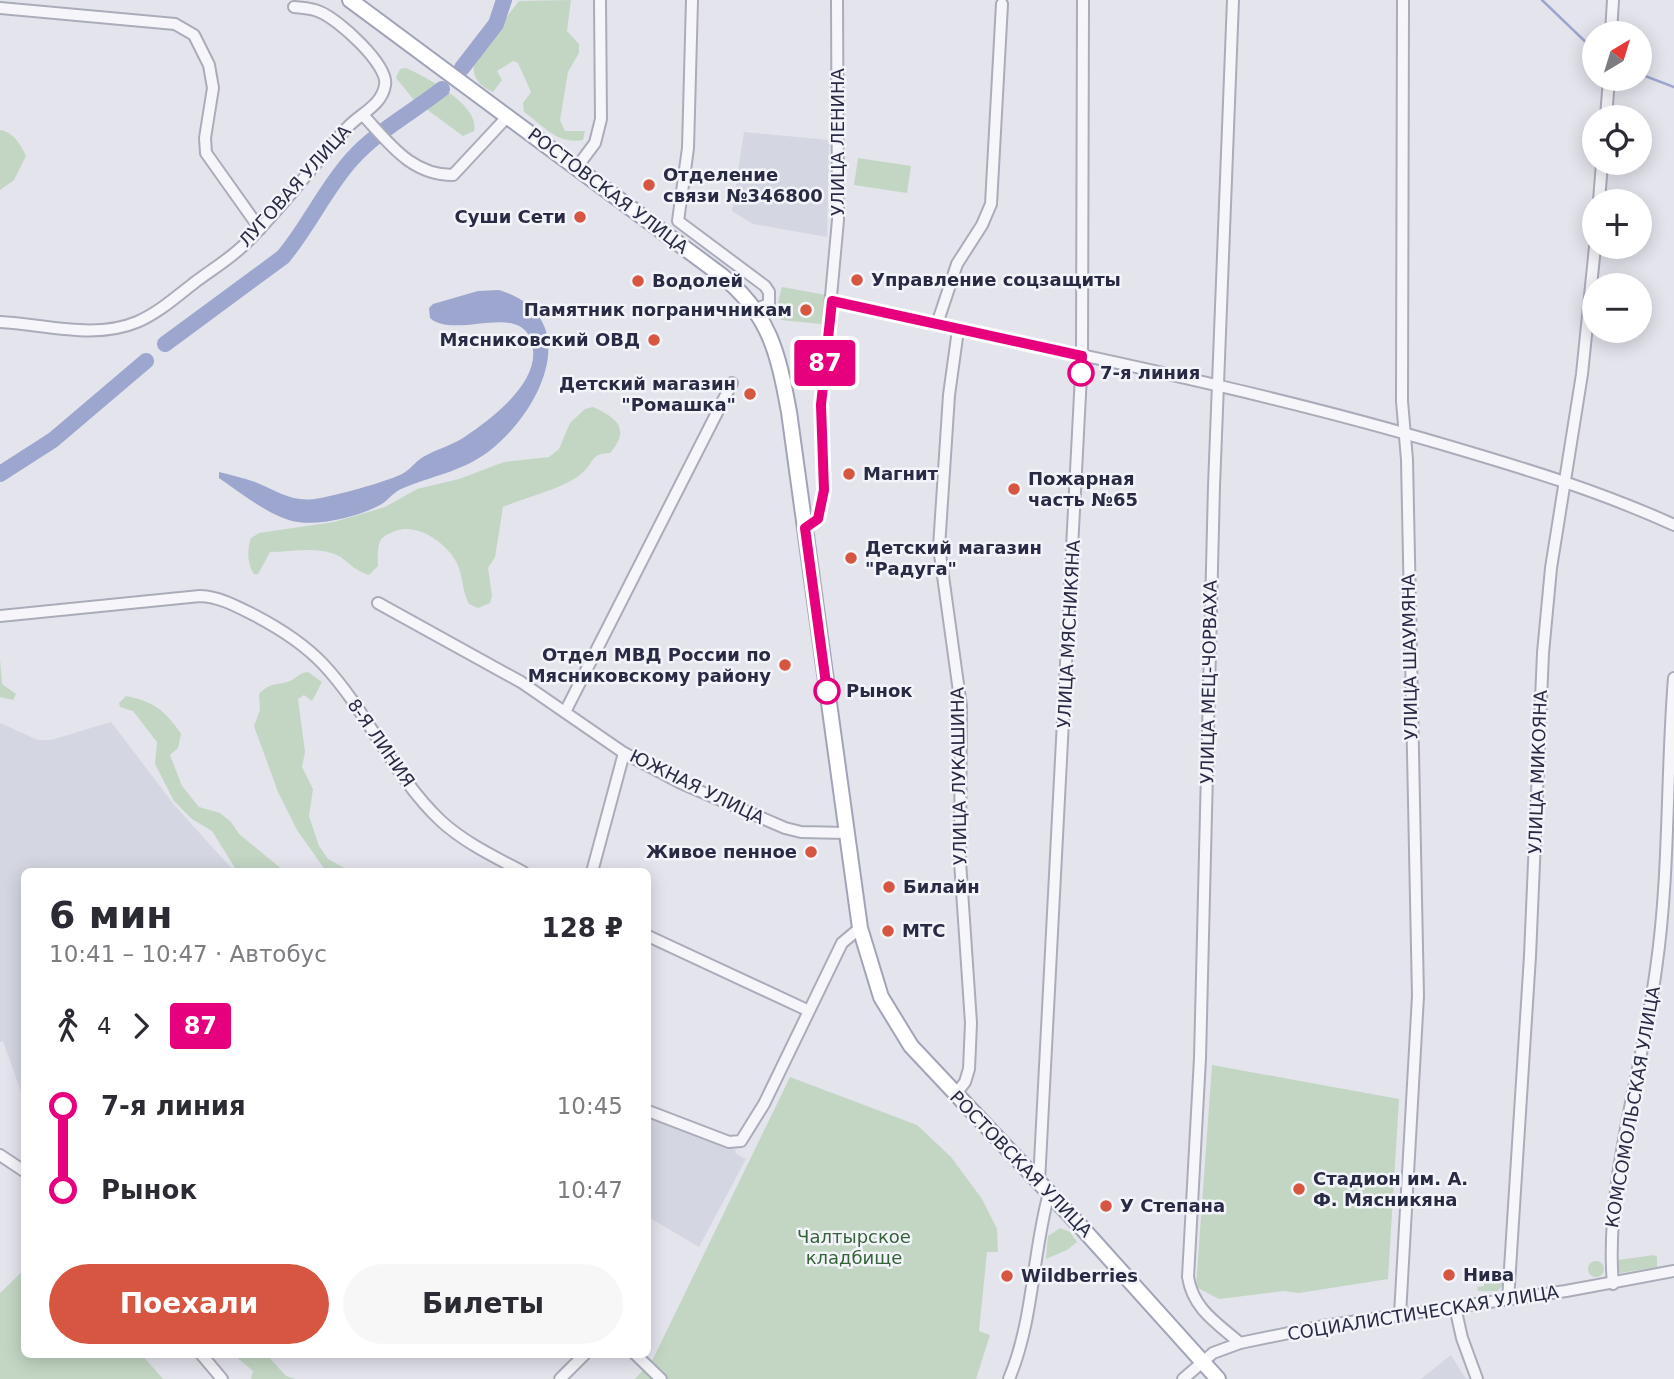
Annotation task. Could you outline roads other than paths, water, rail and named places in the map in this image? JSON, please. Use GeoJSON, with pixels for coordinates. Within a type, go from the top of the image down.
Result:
{"type":"FeatureCollection","features":[{"type":"Feature","properties":{"kind":"main road","name":"РОСТОВСКАЯ УЛИЦА"},"geometry":{"type":"LineString","coordinates":[[350,0],[729,281],[756,309],[773,341],[783,380],[860,928],[873,979],[911,1046],[1218,1379]]}},
{"type":"Feature","properties":{"kind":"street"},"geometry":{"type":"LineString","coordinates":[[577,167],[595,143],[601,120],[600,0]]}},
{"type":"Feature","properties":{"kind":"street"},"geometry":{"type":"LineString","coordinates":[[692,0],[688,148],[678,221],[765,286],[769,292],[769,304],[756,309]]}},
{"type":"Feature","properties":{"kind":"street","name":"УЛИЦА ЛЕНИНА"},"geometry":{"type":"LineString","coordinates":[[805,528],[818,519],[824,490],[821,405],[838,220],[837,0]]}},
{"type":"Feature","properties":{"kind":"street","name":"УЛИЦА МЯСНИКЯНА"},"geometry":{"type":"LineString","coordinates":[[1009,1379],[1023,1340],[1044,1188],[1082,356],[1083,0]]}},
{"type":"Feature","properties":{"kind":"street","name":"УЛИЦА МЕЦ-ЧОРВАХА"},"geometry":{"type":"LineString","coordinates":[[1233,0],[1218,384],[1200,1058],[1188,1277],[1193,1299],[1201,1310],[1240,1343]]}},
{"type":"Feature","properties":{"kind":"street","name":"УЛИЦА ШАУМЯНА"},"geometry":{"type":"LineString","coordinates":[[1401,1315],[1418,996],[1406,460],[1403,433],[1403,0]]}},
{"type":"Feature","properties":{"kind":"street"},"geometry":{"type":"LineString","coordinates":[[1612,21],[1613,0]]}},
{"type":"Feature","properties":{"kind":"street"},"geometry":{"type":"LineString","coordinates":[[937,324],[957,264],[982,225],[991,204],[1002,5]]}},
{"type":"Feature","properties":{"kind":"street","name":"ЛУГОВАЯ УЛИЦА"},"geometry":{"type":"LineString","coordinates":[[0,322],[36,324],[76,332],[134,324],[148,317],[231,257],[260,229],[346,128],[363,115],[383,92],[386,78],[383,71],[331,17],[320,11],[294,7]]}},
{"type":"Feature","properties":{"kind":"street"},"geometry":{"type":"LineString","coordinates":[[0,8],[175,24],[187,30],[205,52],[212,76],[206,153],[260,229]]}},
{"type":"Feature","properties":{"kind":"street"},"geometry":{"type":"LineString","coordinates":[[363,115],[396,151],[423,170],[453,175],[508,116]]}},
{"type":"Feature","properties":{"kind":"street","name":"УЛИЦА МИКОЯНА"},"geometry":{"type":"LineString","coordinates":[[1508,1300],[1530,956],[1542,653],[1582,374],[1594,259]]}},
{"type":"Feature","properties":{"kind":"street"},"geometry":{"type":"LineString","coordinates":[[832,301],[1218,384],[1403,433],[1565,481],[1674,525]]}},
{"type":"Feature","properties":{"kind":"street","name":"УЛИЦА ЛУКАШИНА"},"geometry":{"type":"LineString","coordinates":[[954,1095],[965,1082],[969,1069],[971,1023],[960,861],[961,706],[939,547],[949,395],[958,330]]}},
{"type":"Feature","properties":{"kind":"street"},"geometry":{"type":"LineString","coordinates":[[565,712],[732,383]]}},
{"type":"Feature","properties":{"kind":"street","name":"8-Я ЛИНИЯ"},"geometry":{"type":"LineString","coordinates":[[0,616],[200,596],[214,597],[244,610],[297,641],[325,666],[403,778],[441,821],[472,845],[515,868]]}},
{"type":"Feature","properties":{"kind":"street","name":"ЮЖНАЯ УЛИЦА"},"geometry":{"type":"LineString","coordinates":[[378,603],[477,656],[624,753],[681,783],[764,820],[801,832],[847,833]]}},
{"type":"Feature","properties":{"kind":"street","name":"КОМСОМОЛЬСКАЯ УЛИЦА"},"geometry":{"type":"LineString","coordinates":[[1613,1283],[1611,1237],[1616,1198],[1651,1009],[1661,922],[1674,678]]}},
{"type":"Feature","properties":{"kind":"street"},"geometry":{"type":"LineString","coordinates":[[593,868],[624,753]]}},
{"type":"Feature","properties":{"kind":"street"},"geometry":{"type":"LineString","coordinates":[[651,1112],[738,1143],[764,1104],[807,1010],[842,943],[860,928]]}},
{"type":"Feature","properties":{"kind":"street"},"geometry":{"type":"LineString","coordinates":[[651,937],[807,1010]]}},
{"type":"Feature","properties":{"kind":"street"},"geometry":{"type":"LineString","coordinates":[[0,1155],[21,1169]]}},
{"type":"Feature","properties":{"kind":"street","name":"СОЦИАЛИСТИЧЕСКАЯ УЛИЦА"},"geometry":{"type":"LineString","coordinates":[[1183,1379],[1201,1360],[1240,1343],[1674,1271]]}},
{"type":"Feature","properties":{"kind":"street"},"geometry":{"type":"LineString","coordinates":[[1455,1307],[1462,1338],[1477,1379]]}},
{"type":"Feature","properties":{"kind":"street"},"geometry":{"type":"LineString","coordinates":[[204,1358],[222,1379]]}},
{"type":"Feature","properties":{"kind":"street"},"geometry":{"type":"LineString","coordinates":[[560,1379],[581,1358]]}},
{"type":"Feature","properties":{"kind":"street"},"geometry":{"type":"LineString","coordinates":[[639,1358],[661,1379]]}},
{"type":"Feature","properties":{"kind":"water"},"geometry":{"type":"Polygon","coordinates":[[[499,290],[526,303],[542,321],[548,343],[546,366],[538,390],[524,414],[507,435],[478,459],[401,489],[371,509],[349,517],[313,523],[292,521],[272,513],[219,478],[219,472],[255,482],[291,497],[315,499],[394,477],[405,472],[423,457],[466,436],[504,407],[525,380],[532,366],[533,351],[529,336],[521,327],[510,323],[440,324],[430,318],[429,308],[433,304],[478,291],[499,290]]]}},
{"type":"Feature","properties":{"kind":"waterway"},"geometry":{"type":"LineString","coordinates":[[462,68],[496,24],[504,0]]}},
{"type":"Feature","properties":{"kind":"waterway"},"geometry":{"type":"LineString","coordinates":[[1542,0],[1582,38]]}},
{"type":"Feature","properties":{"kind":"waterway"},"geometry":{"type":"LineString","coordinates":[[1652,79],[1674,87]]}},
{"type":"Feature","properties":{"kind":"waterway"},"geometry":{"type":"LineString","coordinates":[[165,344],[283,257],[352,159],[384,131],[442,89]]}},
{"type":"Feature","properties":{"kind":"waterway"},"geometry":{"type":"LineString","coordinates":[[0,474],[53,440],[146,361]]}},
{"type":"Feature","properties":{"kind":"place","name":"Отделение связи №346800"},"geometry":{"type":"Point","coordinates":[649,185]}},
{"type":"Feature","properties":{"kind":"place","name":"Суши Сети"},"geometry":{"type":"Point","coordinates":[580,217]}},
{"type":"Feature","properties":{"kind":"place","name":"Управление соцзащиты"},"geometry":{"type":"Point","coordinates":[857,280]}},
{"type":"Feature","properties":{"kind":"place","name":"Водолей"},"geometry":{"type":"Point","coordinates":[638,281]}},
{"type":"Feature","properties":{"kind":"place","name":"Памятник пограничникам"},"geometry":{"type":"Point","coordinates":[806,310]}},
{"type":"Feature","properties":{"kind":"place","name":"Мясниковский ОВД"},"geometry":{"type":"Point","coordinates":[654,340]}},
{"type":"Feature","properties":{"kind":"place","name":"7-я линия"},"geometry":{"type":"Point","coordinates":[1081,373]}},
{"type":"Feature","properties":{"kind":"place","name":"Детский магазин \"Ромашка\""},"geometry":{"type":"Point","coordinates":[750,394]}},
{"type":"Feature","properties":{"kind":"place","name":"Магнит"},"geometry":{"type":"Point","coordinates":[849,474]}},
{"type":"Feature","properties":{"kind":"place","name":"Пожарная часть №65"},"geometry":{"type":"Point","coordinates":[1014,489]}},
{"type":"Feature","properties":{"kind":"place","name":"Детский магазин \"Радуга\""},"geometry":{"type":"Point","coordinates":[851,558]}},
{"type":"Feature","properties":{"kind":"place","name":"Отдел МВД России по Мясниковскому району"},"geometry":{"type":"Point","coordinates":[785,665]}},
{"type":"Feature","properties":{"kind":"place","name":"Рынок"},"geometry":{"type":"Point","coordinates":[827,691]}},
{"type":"Feature","properties":{"kind":"place","name":"Живое пенное"},"geometry":{"type":"Point","coordinates":[811,852]}},
{"type":"Feature","properties":{"kind":"place","name":"Билайн"},"geometry":{"type":"Point","coordinates":[889,887]}},
{"type":"Feature","properties":{"kind":"place","name":"МТС"},"geometry":{"type":"Point","coordinates":[888,931]}},
{"type":"Feature","properties":{"kind":"place","name":"Стадион им. А. Ф. Мясникяна"},"geometry":{"type":"Point","coordinates":[1299,1189]}},
{"type":"Feature","properties":{"kind":"place","name":"У Степана"},"geometry":{"type":"Point","coordinates":[1106,1206]}},
{"type":"Feature","properties":{"kind":"place","name":"Нива"},"geometry":{"type":"Point","coordinates":[1449,1275]}},
{"type":"Feature","properties":{"kind":"place","name":"Wildberries"},"geometry":{"type":"Point","coordinates":[1007,1276]}},
{"type":"Feature","properties":{"kind":"park label","name":"Чалтырское кладбище"},"geometry":{"type":"Point","coordinates":[854,1247]}}]}
